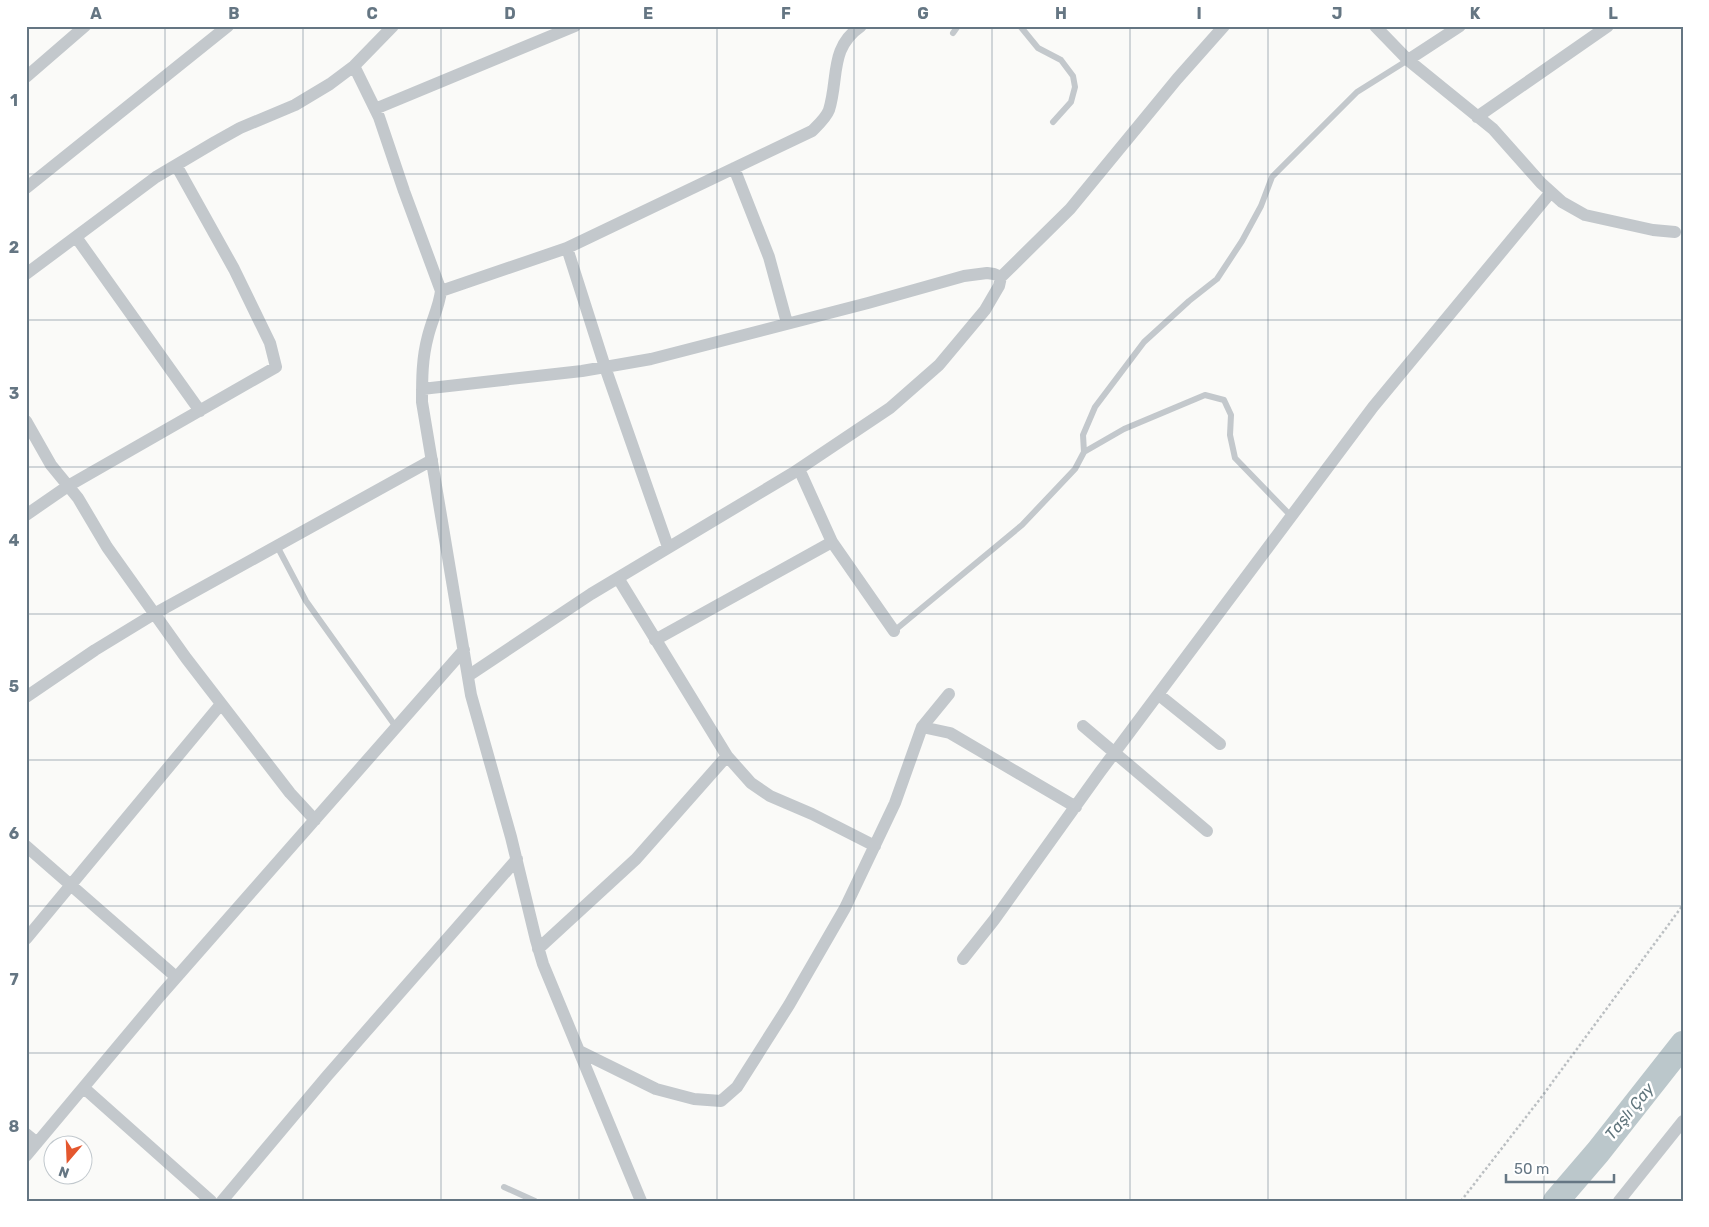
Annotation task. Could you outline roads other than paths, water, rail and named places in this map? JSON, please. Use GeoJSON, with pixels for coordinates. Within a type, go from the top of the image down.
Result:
{"type":"FeatureCollection","features":[{"type":"Feature","properties":{"kind":"street"},"geometry":{"type":"LineString","coordinates":[[26,77],[85,26]]}},
{"type":"Feature","properties":{"kind":"street"},"geometry":{"type":"LineString","coordinates":[[26,188],[228,26]]}},
{"type":"Feature","properties":{"kind":"street"},"geometry":{"type":"LineString","coordinates":[[26,274],[156,177],[240,128],[295,105],[330,84],[354,66],[394,26]]}},
{"type":"Feature","properties":{"kind":"street"},"geometry":{"type":"LineString","coordinates":[[375,108],[574,26]]}},
{"type":"Feature","properties":{"kind":"street"},"geometry":{"type":"LineString","coordinates":[[441,290],[568,248],[812,131],[828,112],[835,65],[840,50],[850,34],[861,26]]}},
{"type":"Feature","properties":{"kind":"street"},"geometry":{"type":"LineString","coordinates":[[468,676],[590,594],[799,469],[890,408],[939,365],[985,310],[999,286],[1001,277],[1070,209],[1177,79],[1224,26]]}},
{"type":"Feature","properties":{"kind":"street"},"geometry":{"type":"LineString","coordinates":[[1375,26],[1408,60],[1493,130],[1562,202],[1586,215],[1653,230],[1675,232]]}},
{"type":"Feature","properties":{"kind":"street"},"geometry":{"type":"LineString","coordinates":[[1408,60],[1460,26]]}},
{"type":"Feature","properties":{"kind":"street"},"geometry":{"type":"LineString","coordinates":[[1477,117],[1608,26]]}},
{"type":"Feature","properties":{"kind":"street"},"geometry":{"type":"LineString","coordinates":[[354,66],[375,108],[441,290],[439,305],[428,334],[422,365],[422,402],[471,694],[517,859],[543,964],[641,1201],[651,1201]]}},
{"type":"Feature","properties":{"kind":"street"},"geometry":{"type":"LineString","coordinates":[[26,515],[68,486],[276,367],[270,343],[234,269],[176,165]]}},
{"type":"Feature","properties":{"kind":"street"},"geometry":{"type":"LineString","coordinates":[[734,168],[769,257],[787,323]]}},
{"type":"Feature","properties":{"kind":"street"},"geometry":{"type":"LineString","coordinates":[[963,959],[994,920],[1158,695],[1373,407],[1551,192]]}},
{"type":"Feature","properties":{"kind":"street"},"geometry":{"type":"LineString","coordinates":[[76,237],[200,411]]}},
{"type":"Feature","properties":{"kind":"street"},"geometry":{"type":"LineString","coordinates":[[568,248],[605,367],[668,548]]}},
{"type":"Feature","properties":{"kind":"street"},"geometry":{"type":"LineString","coordinates":[[422,389],[582,371],[651,359],[868,304],[964,276],[987,273],[1001,277]]}},
{"type":"Feature","properties":{"kind":"street"},"geometry":{"type":"LineString","coordinates":[[26,421],[51,465],[78,498],[107,547],[154,614],[290,794],[315,820]]}},
{"type":"Feature","properties":{"kind":"street"},"geometry":{"type":"LineString","coordinates":[[26,697],[95,650],[154,614],[432,460]]}},
{"type":"Feature","properties":{"kind":"street"},"geometry":{"type":"LineString","coordinates":[[799,469],[832,542],[894,631]]}},
{"type":"Feature","properties":{"kind":"street"},"geometry":{"type":"LineString","coordinates":[[655,640],[832,542]]}},
{"type":"Feature","properties":{"kind":"street"},"geometry":{"type":"LineString","coordinates":[[618,578],[727,756],[750,783],[787,805],[812,814],[875,846]]}},
{"type":"Feature","properties":{"kind":"street"},"geometry":{"type":"LineString","coordinates":[[26,1156],[176,977],[464,650]]}},
{"type":"Feature","properties":{"kind":"street"},"geometry":{"type":"LineString","coordinates":[[579,1051],[656,1089],[694,1099],[721,1101],[737,1087],[789,1005],[845,908],[895,802],[922,727],[949,694]]}},
{"type":"Feature","properties":{"kind":"street"},"geometry":{"type":"LineString","coordinates":[[1158,695],[1220,744]]}},
{"type":"Feature","properties":{"kind":"street"},"geometry":{"type":"LineString","coordinates":[[26,939],[222,704]]}},
{"type":"Feature","properties":{"kind":"street"},"geometry":{"type":"LineString","coordinates":[[1083,726],[1207,831]]}},
{"type":"Feature","properties":{"kind":"street"},"geometry":{"type":"LineString","coordinates":[[922,727],[950,733],[1076,807]]}},
{"type":"Feature","properties":{"kind":"street"},"geometry":{"type":"LineString","coordinates":[[538,949],[636,859],[727,756]]}},
{"type":"Feature","properties":{"kind":"street"},"geometry":{"type":"LineString","coordinates":[[26,846],[176,977]]}},
{"type":"Feature","properties":{"kind":"street"},"geometry":{"type":"LineString","coordinates":[[222,1201],[517,859]]}},
{"type":"Feature","properties":{"kind":"street"},"geometry":{"type":"LineString","coordinates":[[84,1088],[211,1201]]}},
{"type":"Feature","properties":{"kind":"street"},"geometry":{"type":"LineString","coordinates":[[1619,1201],[1683,1121]]}},
{"type":"Feature","properties":{"kind":"street"},"geometry":{"type":"LineString","coordinates":[[26,1134],[37,1143]]}},
{"type":"Feature","properties":{"kind":"lane"},"geometry":{"type":"LineString","coordinates":[[953,33],[958,26]]}},
{"type":"Feature","properties":{"kind":"lane"},"geometry":{"type":"LineString","coordinates":[[1020,26],[1038,48],[1061,60],[1073,76],[1075,87],[1071,102],[1053,122]]}},
{"type":"Feature","properties":{"kind":"lane"},"geometry":{"type":"LineString","coordinates":[[894,631],[1022,524],[1075,469],[1084,452],[1083,435],[1095,407],[1144,342],[1189,301],[1217,279],[1242,241],[1261,206],[1272,177],[1357,92],[1408,60]]}},
{"type":"Feature","properties":{"kind":"lane"},"geometry":{"type":"LineString","coordinates":[[1084,452],[1124,429],[1205,395],[1224,400],[1231,415],[1230,435],[1235,458],[1292,517]]}},
{"type":"Feature","properties":{"kind":"lane"},"geometry":{"type":"LineString","coordinates":[[277,546],[306,602],[396,728]]}},
{"type":"Feature","properties":{"kind":"lane"},"geometry":{"type":"LineString","coordinates":[[504,1188],[535,1201]]}},
{"type":"Feature","properties":{"kind":"waterway","name":"Taşlı Çay"},"geometry":{"type":"LineString","coordinates":[[1556,1201],[1598,1152],[1683,1044]]}}]}
